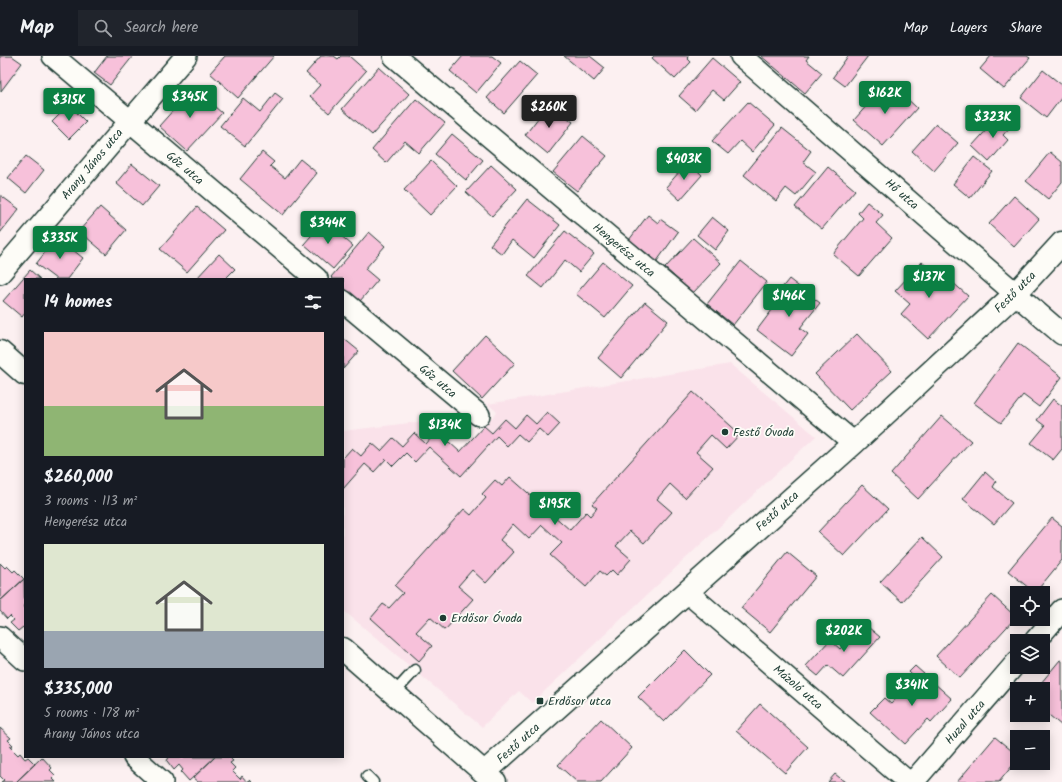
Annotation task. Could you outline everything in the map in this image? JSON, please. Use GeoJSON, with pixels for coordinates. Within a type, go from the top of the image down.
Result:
{"type":"FeatureCollection","features":[{"type":"Feature","properties":{"kind":"street","name":"Gőz utca"},"geometry":{"type":"LineString","coordinates":[[53,56],[316,278]]}},
{"type":"Feature","properties":{"kind":"street","name":"Arany János utca"},"geometry":{"type":"LineString","coordinates":[[0,273],[186,56]]}},
{"type":"Feature","properties":{"kind":"street","name":"Hengerész utca"},"geometry":{"type":"LineString","coordinates":[[394,56],[854,443]]}},
{"type":"Feature","properties":{"kind":"street","name":"Hő utca"},"geometry":{"type":"LineString","coordinates":[[741,56],[1062,334]]}},
{"type":"Feature","properties":{"kind":"street","name":"Festő utca"},"geometry":{"type":"LineString","coordinates":[[486,778],[687,592],[854,443],[1016,293],[1062,243]]}},
{"type":"Feature","properties":{"kind":"street","name":"Gőz utca"},"geometry":{"type":"LineString","coordinates":[[344,302],[479,415]]}},
{"type":"Feature","properties":{"kind":"street"},"geometry":{"type":"LineString","coordinates":[[0,352],[24,373]]}},
{"type":"Feature","properties":{"kind":"street"},"geometry":{"type":"LineString","coordinates":[[0,367],[24,378]]}},
{"type":"Feature","properties":{"kind":"street","name":"Mázoló utca"},"geometry":{"type":"LineString","coordinates":[[687,592],[908,782]]}},
{"type":"Feature","properties":{"kind":"street"},"geometry":{"type":"LineString","coordinates":[[1041,634],[1062,610]]}},
{"type":"Feature","properties":{"kind":"street"},"geometry":{"type":"LineString","coordinates":[[0,637],[24,659]]}},
{"type":"Feature","properties":{"kind":"street"},"geometry":{"type":"LineString","coordinates":[[344,650],[394,693],[486,778]]}},
{"type":"Feature","properties":{"kind":"street","name":"Huzal utca"},"geometry":{"type":"LineString","coordinates":[[913,782],[1010,670]]}},
{"type":"Feature","properties":{"kind":"street"},"geometry":{"type":"LineString","coordinates":[[135,758],[162,782]]}},
{"type":"Feature","properties":{"kind":"lane"},"geometry":{"type":"LineString","coordinates":[[394,693],[415,670]]}},
{"type":"Feature","properties":{"kind":"shaded area"},"geometry":{"type":"Polygon","coordinates":[[[730,364],[816,436],[532,703],[519,691],[482,727],[344,611],[344,431],[426,421],[460,452],[497,412],[488,404],[730,364]]]}},
{"type":"Feature","properties":{"kind":"building"},"geometry":{"type":"Polygon","coordinates":[[[0,56],[12,56],[22,63],[1,91],[0,56]]]}},
{"type":"Feature","properties":{"kind":"building"},"geometry":{"type":"Polygon","coordinates":[[[107,56],[133,56],[110,85],[94,73],[107,56]]]}},
{"type":"Feature","properties":{"kind":"building"},"geometry":{"type":"Polygon","coordinates":[[[225,56],[274,56],[238,98],[210,73],[225,56]]]}},
{"type":"Feature","properties":{"kind":"building"},"geometry":{"type":"Polygon","coordinates":[[[321,56],[334,56],[338,59],[341,56],[349,56],[366,71],[329,113],[310,96],[320,85],[306,73],[321,56]]]}},
{"type":"Feature","properties":{"kind":"building"},"geometry":{"type":"Polygon","coordinates":[[[463,56],[492,56],[501,63],[476,93],[450,71],[463,56]]]}},
{"type":"Feature","properties":{"kind":"building"},"geometry":{"type":"Polygon","coordinates":[[[564,56],[590,56],[605,68],[594,81],[564,56]]]}},
{"type":"Feature","properties":{"kind":"building"},"geometry":{"type":"Polygon","coordinates":[[[654,56],[689,56],[687,58],[691,62],[675,79],[652,58],[654,56]]]}},
{"type":"Feature","properties":{"kind":"building"},"geometry":{"type":"Polygon","coordinates":[[[761,56],[809,56],[806,60],[822,73],[805,93],[761,56]]]}},
{"type":"Feature","properties":{"kind":"building"},"geometry":{"type":"Polygon","coordinates":[[[848,56],[868,56],[845,86],[833,77],[848,56]]]}},
{"type":"Feature","properties":{"kind":"building"},"geometry":{"type":"Polygon","coordinates":[[[991,56],[1027,56],[1030,58],[1004,89],[980,69],[991,56]]]}},
{"type":"Feature","properties":{"kind":"building"},"geometry":{"type":"Polygon","coordinates":[[[712,58],[740,82],[724,100],[712,90],[695,110],[679,96],[712,58]]]}},
{"type":"Feature","properties":{"kind":"building"},"geometry":{"type":"Polygon","coordinates":[[[520,61],[537,75],[504,113],[487,98],[520,61]]]}},
{"type":"Feature","properties":{"kind":"building"},"geometry":{"type":"Polygon","coordinates":[[[379,67],[409,94],[372,135],[342,109],[379,67]]]}},
{"type":"Feature","properties":{"kind":"building"},"geometry":{"type":"Polygon","coordinates":[[[1043,70],[1062,85],[1062,97],[1046,118],[1021,98],[1043,70]]]}},
{"type":"Feature","properties":{"kind":"building"},"geometry":{"type":"Polygon","coordinates":[[[884,86],[898,99],[902,94],[917,108],[883,146],[854,120],[884,86]]]}},
{"type":"Feature","properties":{"kind":"building"},"geometry":{"type":"Polygon","coordinates":[[[193,88],[222,113],[187,151],[159,126],[193,88]]]}},
{"type":"Feature","properties":{"kind":"building"},"geometry":{"type":"Polygon","coordinates":[[[275,93],[283,99],[245,146],[220,126],[243,98],[260,112],[275,93]]]}},
{"type":"Feature","properties":{"kind":"building"},"geometry":{"type":"Polygon","coordinates":[[[416,99],[445,123],[419,153],[405,141],[386,163],[372,150],[416,99]]]}},
{"type":"Feature","properties":{"kind":"building"},"geometry":{"type":"Polygon","coordinates":[[[748,102],[775,125],[752,152],[740,141],[728,154],[712,141],[748,102]]]}},
{"type":"Feature","properties":{"kind":"building"},"geometry":{"type":"Polygon","coordinates":[[[549,104],[573,122],[548,154],[525,135],[549,104]]]}},
{"type":"Feature","properties":{"kind":"building"},"geometry":{"type":"Polygon","coordinates":[[[69,105],[86,122],[69,139],[52,122],[69,105]]]}},
{"type":"Feature","properties":{"kind":"building"},"geometry":{"type":"Polygon","coordinates":[[[1000,115],[1012,125],[1003,135],[1008,140],[989,162],[972,146],[1000,115]]]}},
{"type":"Feature","properties":{"kind":"building"},"geometry":{"type":"Polygon","coordinates":[[[936,124],[958,143],[934,171],[912,151],[936,124]]]}},
{"type":"Feature","properties":{"kind":"building"},"geometry":{"type":"Polygon","coordinates":[[[782,128],[811,151],[803,162],[816,172],[796,196],[786,188],[776,201],[744,175],[782,128]]]}},
{"type":"Feature","properties":{"kind":"building"},"geometry":{"type":"Polygon","coordinates":[[[452,134],[483,160],[466,180],[435,154],[452,134]]]}},
{"type":"Feature","properties":{"kind":"building"},"geometry":{"type":"Polygon","coordinates":[[[583,136],[607,156],[577,191],[553,172],[583,136]]]}},
{"type":"Feature","properties":{"kind":"building"},"geometry":{"type":"Polygon","coordinates":[[[262,152],[274,162],[270,166],[285,178],[300,159],[317,173],[283,215],[240,179],[262,152]]]}},
{"type":"Feature","properties":{"kind":"building"},"geometry":{"type":"Polygon","coordinates":[[[1050,152],[1062,162],[1062,182],[1048,199],[1026,181],[1050,152]]]}},
{"type":"Feature","properties":{"kind":"building"},"geometry":{"type":"Polygon","coordinates":[[[26,156],[44,170],[26,193],[8,178],[26,156]]]}},
{"type":"Feature","properties":{"kind":"building"},"geometry":{"type":"Polygon","coordinates":[[[974,157],[992,171],[970,198],[953,184],[974,157]]]}},
{"type":"Feature","properties":{"kind":"building"},"geometry":{"type":"Polygon","coordinates":[[[431,161],[457,186],[430,215],[404,190],[431,161]]]}},
{"type":"Feature","properties":{"kind":"building"},"geometry":{"type":"Polygon","coordinates":[[[688,162],[702,175],[680,200],[666,187],[688,162]]]}},
{"type":"Feature","properties":{"kind":"building"},"geometry":{"type":"Polygon","coordinates":[[[132,164],[159,186],[142,206],[116,183],[132,164]]]}},
{"type":"Feature","properties":{"kind":"building"},"geometry":{"type":"Polygon","coordinates":[[[491,165],[517,189],[492,216],[466,192],[491,165]]]}},
{"type":"Feature","properties":{"kind":"building"},"geometry":{"type":"Polygon","coordinates":[[[828,167],[855,190],[822,229],[795,207],[828,167]]]}},
{"type":"Feature","properties":{"kind":"building"},"geometry":{"type":"Polygon","coordinates":[[[0,195],[19,209],[0,233],[0,195]]]}},
{"type":"Feature","properties":{"kind":"building"},"geometry":{"type":"Polygon","coordinates":[[[1014,196],[1039,219],[1014,247],[989,224],[1014,196]]]}},
{"type":"Feature","properties":{"kind":"building"},"geometry":{"type":"Polygon","coordinates":[[[527,199],[560,225],[534,258],[512,240],[502,254],[490,245],[527,199]]]}},
{"type":"Feature","properties":{"kind":"building"},"geometry":{"type":"Polygon","coordinates":[[[867,202],[883,215],[876,223],[892,238],[859,276],[833,254],[863,218],[858,213],[867,202]]]}},
{"type":"Feature","properties":{"kind":"building"},"geometry":{"type":"Polygon","coordinates":[[[100,207],[126,230],[106,254],[79,231],[100,207]]]}},
{"type":"Feature","properties":{"kind":"building"},"geometry":{"type":"Polygon","coordinates":[[[197,207],[224,230],[187,272],[160,249],[197,207]]]}},
{"type":"Feature","properties":{"kind":"building"},"geometry":{"type":"Polygon","coordinates":[[[648,215],[658,223],[660,219],[678,232],[657,261],[629,240],[648,215]]]}},
{"type":"Feature","properties":{"kind":"building"},"geometry":{"type":"Polygon","coordinates":[[[712,217],[729,231],[715,250],[697,235],[712,217]]]}},
{"type":"Feature","properties":{"kind":"building"},"geometry":{"type":"Polygon","coordinates":[[[324,221],[353,246],[333,269],[304,244],[324,221]]]}},
{"type":"Feature","properties":{"kind":"building"},"geometry":{"type":"Polygon","coordinates":[[[565,231],[594,254],[579,272],[565,260],[543,288],[528,276],[565,231]]]}},
{"type":"Feature","properties":{"kind":"building"},"geometry":{"type":"Polygon","coordinates":[[[369,232],[385,246],[365,269],[378,280],[360,301],[344,288],[344,278],[331,277],[369,232]]]}},
{"type":"Feature","properties":{"kind":"building"},"geometry":{"type":"Polygon","coordinates":[[[57,237],[83,258],[68,278],[55,278],[36,264],[57,237]]]}},
{"type":"Feature","properties":{"kind":"building"},"geometry":{"type":"Polygon","coordinates":[[[693,238],[721,263],[693,293],[665,268],[693,238]]]}},
{"type":"Feature","properties":{"kind":"building"},"geometry":{"type":"Polygon","coordinates":[[[219,254],[235,269],[226,278],[197,278],[219,254]]]}},
{"type":"Feature","properties":{"kind":"building"},"geometry":{"type":"Polygon","coordinates":[[[741,261],[767,282],[733,325],[707,304],[741,261]]]}},
{"type":"Feature","properties":{"kind":"building"},"geometry":{"type":"Polygon","coordinates":[[[603,262],[632,286],[605,318],[576,294],[603,262]]]}},
{"type":"Feature","properties":{"kind":"building"},"geometry":{"type":"Polygon","coordinates":[[[922,262],[939,277],[942,273],[968,296],[928,339],[901,314],[910,304],[895,291],[922,262]]]}},
{"type":"Feature","properties":{"kind":"building"},"geometry":{"type":"Polygon","coordinates":[[[30,270],[39,278],[24,278],[24,314],[22,317],[3,301],[30,270]]]}},
{"type":"Feature","properties":{"kind":"building"},"geometry":{"type":"Polygon","coordinates":[[[789,279],[820,303],[800,328],[808,334],[791,356],[757,330],[778,302],[773,299],[789,279]]]}},
{"type":"Feature","properties":{"kind":"building"},"geometry":{"type":"Polygon","coordinates":[[[645,302],[668,321],[621,378],[598,358],[645,302]]]}},
{"type":"Feature","properties":{"kind":"building"},"geometry":{"type":"Polygon","coordinates":[[[857,334],[892,371],[850,410],[815,374],[857,334]]]}},
{"type":"Feature","properties":{"kind":"building"},"geometry":{"type":"Polygon","coordinates":[[[485,335],[515,363],[482,399],[452,371],[485,335]]]}},
{"type":"Feature","properties":{"kind":"building"},"geometry":{"type":"Polygon","coordinates":[[[344,339],[359,351],[344,368],[344,339]]]}},
{"type":"Feature","properties":{"kind":"building"},"geometry":{"type":"Polygon","coordinates":[[[1018,343],[1062,377],[1039,407],[1023,395],[1001,423],[974,403],[1018,343]]]}},
{"type":"Feature","properties":{"kind":"building"},"geometry":{"type":"Polygon","coordinates":[[[693,392],[740,434],[726,449],[711,435],[696,452],[713,467],[685,498],[670,484],[657,499],[672,512],[644,543],[630,531],[616,546],[631,559],[617,575],[612,570],[606,576],[600,571],[586,587],[550,555],[562,543],[542,525],[529,539],[513,524],[500,540],[514,552],[486,583],[472,570],[458,586],[473,599],[445,630],[430,617],[416,632],[432,646],[419,661],[371,618],[383,604],[389,608],[403,593],[395,586],[464,509],[471,515],[486,498],[482,494],[495,480],[502,486],[510,477],[570,530],[586,512],[590,516],[597,508],[592,504],[693,392]]]}},
{"type":"Feature","properties":{"kind":"building"},"geometry":{"type":"Polygon","coordinates":[[[1053,399],[1062,406],[1062,449],[1053,460],[1031,443],[1045,426],[1037,420],[1053,399]]]}},
{"type":"Feature","properties":{"kind":"building"},"geometry":{"type":"Polygon","coordinates":[[[547,412],[560,424],[548,437],[539,429],[527,442],[518,434],[507,446],[497,436],[461,476],[429,447],[415,462],[406,453],[393,466],[386,459],[374,472],[365,464],[344,488],[344,457],[352,448],[361,456],[372,443],[381,451],[393,438],[402,446],[414,433],[426,444],[437,431],[460,452],[484,426],[492,433],[505,419],[515,428],[526,415],[536,424],[547,412]]]}},
{"type":"Feature","properties":{"kind":"building"},"geometry":{"type":"Polygon","coordinates":[[[942,416],[971,441],[918,499],[891,474],[942,416]]]}},
{"type":"Feature","properties":{"kind":"building"},"geometry":{"type":"Polygon","coordinates":[[[985,472],[996,482],[993,487],[1012,503],[994,524],[963,499],[985,472]]]}},
{"type":"Feature","properties":{"kind":"building"},"geometry":{"type":"Polygon","coordinates":[[[862,485],[888,509],[844,556],[818,532],[862,485]]]}},
{"type":"Feature","properties":{"kind":"building"},"geometry":{"type":"Polygon","coordinates":[[[1052,518],[1062,526],[1062,560],[1041,586],[1026,586],[1008,571],[1052,518]]]}},
{"type":"Feature","properties":{"kind":"building"},"geometry":{"type":"Polygon","coordinates":[[[922,537],[943,557],[902,602],[880,582],[922,537]]]}},
{"type":"Feature","properties":{"kind":"building"},"geometry":{"type":"Polygon","coordinates":[[[787,552],[816,576],[770,632],[741,608],[787,552]]]}},
{"type":"Feature","properties":{"kind":"building"},"geometry":{"type":"Polygon","coordinates":[[[0,563],[5,568],[7,566],[13,572],[15,570],[24,579],[0,601],[0,563]]]}},
{"type":"Feature","properties":{"kind":"building"},"geometry":{"type":"Polygon","coordinates":[[[24,579],[24,628],[23,627],[18,631],[10,623],[14,620],[10,616],[7,619],[0,611],[0,601],[24,579]]]}},
{"type":"Feature","properties":{"kind":"building"},"geometry":{"type":"Polygon","coordinates":[[[992,595],[1010,612],[1010,624],[960,678],[936,656],[992,595]]]}},
{"type":"Feature","properties":{"kind":"building"},"geometry":{"type":"Polygon","coordinates":[[[863,623],[880,637],[843,678],[828,665],[818,676],[806,666],[830,640],[840,649],[863,623]]]}},
{"type":"Feature","properties":{"kind":"building"},"geometry":{"type":"Polygon","coordinates":[[[685,650],[710,675],[664,722],[638,697],[685,650]]]}},
{"type":"Feature","properties":{"kind":"building"},"geometry":{"type":"Polygon","coordinates":[[[1060,660],[1062,661],[1062,726],[1050,716],[1050,682],[1042,682],[1050,674],[1060,660]]]}},
{"type":"Feature","properties":{"kind":"building"},"geometry":{"type":"Polygon","coordinates":[[[915,666],[952,699],[931,722],[928,719],[905,744],[870,712],[884,698],[891,704],[915,678],[909,672],[915,666]]]}},
{"type":"Feature","properties":{"kind":"building"},"geometry":{"type":"Polygon","coordinates":[[[760,704],[808,747],[785,773],[736,731],[760,704]]]}},
{"type":"Feature","properties":{"kind":"building"},"geometry":{"type":"Polygon","coordinates":[[[601,719],[632,748],[601,782],[577,782],[558,765],[601,719]]]}},
{"type":"Feature","properties":{"kind":"building"},"geometry":{"type":"Polygon","coordinates":[[[0,728],[11,738],[8,740],[13,745],[10,747],[18,755],[20,753],[25,759],[29,758],[35,764],[16,782],[1,782],[4,780],[0,776],[0,728]]]}},
{"type":"Feature","properties":{"kind":"building"},"geometry":{"type":"Polygon","coordinates":[[[995,737],[1010,749],[1010,769],[999,782],[957,782],[995,737]]]}},
{"type":"Feature","properties":{"kind":"building"},"geometry":{"type":"Polygon","coordinates":[[[41,758],[43,758],[52,768],[50,770],[55,775],[52,778],[56,782],[16,782],[41,758]]]}},
{"type":"Feature","properties":{"kind":"building"},"geometry":{"type":"Polygon","coordinates":[[[168,758],[214,758],[189,781],[181,772],[183,770],[179,765],[174,770],[167,761],[168,758]]]}},
{"type":"Feature","properties":{"kind":"building"},"geometry":{"type":"Polygon","coordinates":[[[214,758],[230,758],[233,761],[230,763],[235,768],[232,771],[240,779],[242,776],[247,782],[198,782],[193,778],[214,758]]]}},
{"type":"Feature","properties":{"kind":"building"},"geometry":{"type":"Polygon","coordinates":[[[835,774],[845,782],[828,782],[835,774]]]}},
{"type":"Feature","properties":{"kind":"place","name":"Festő Óvoda"},"geometry":{"type":"Point","coordinates":[725,432]}},
{"type":"Feature","properties":{"kind":"place","name":"Erdősor Óvoda"},"geometry":{"type":"Point","coordinates":[443,618]}},
{"type":"Feature","properties":{"kind":"place","name":"Erdősor utca"},"geometry":{"type":"Point","coordinates":[540,701]}}]}
